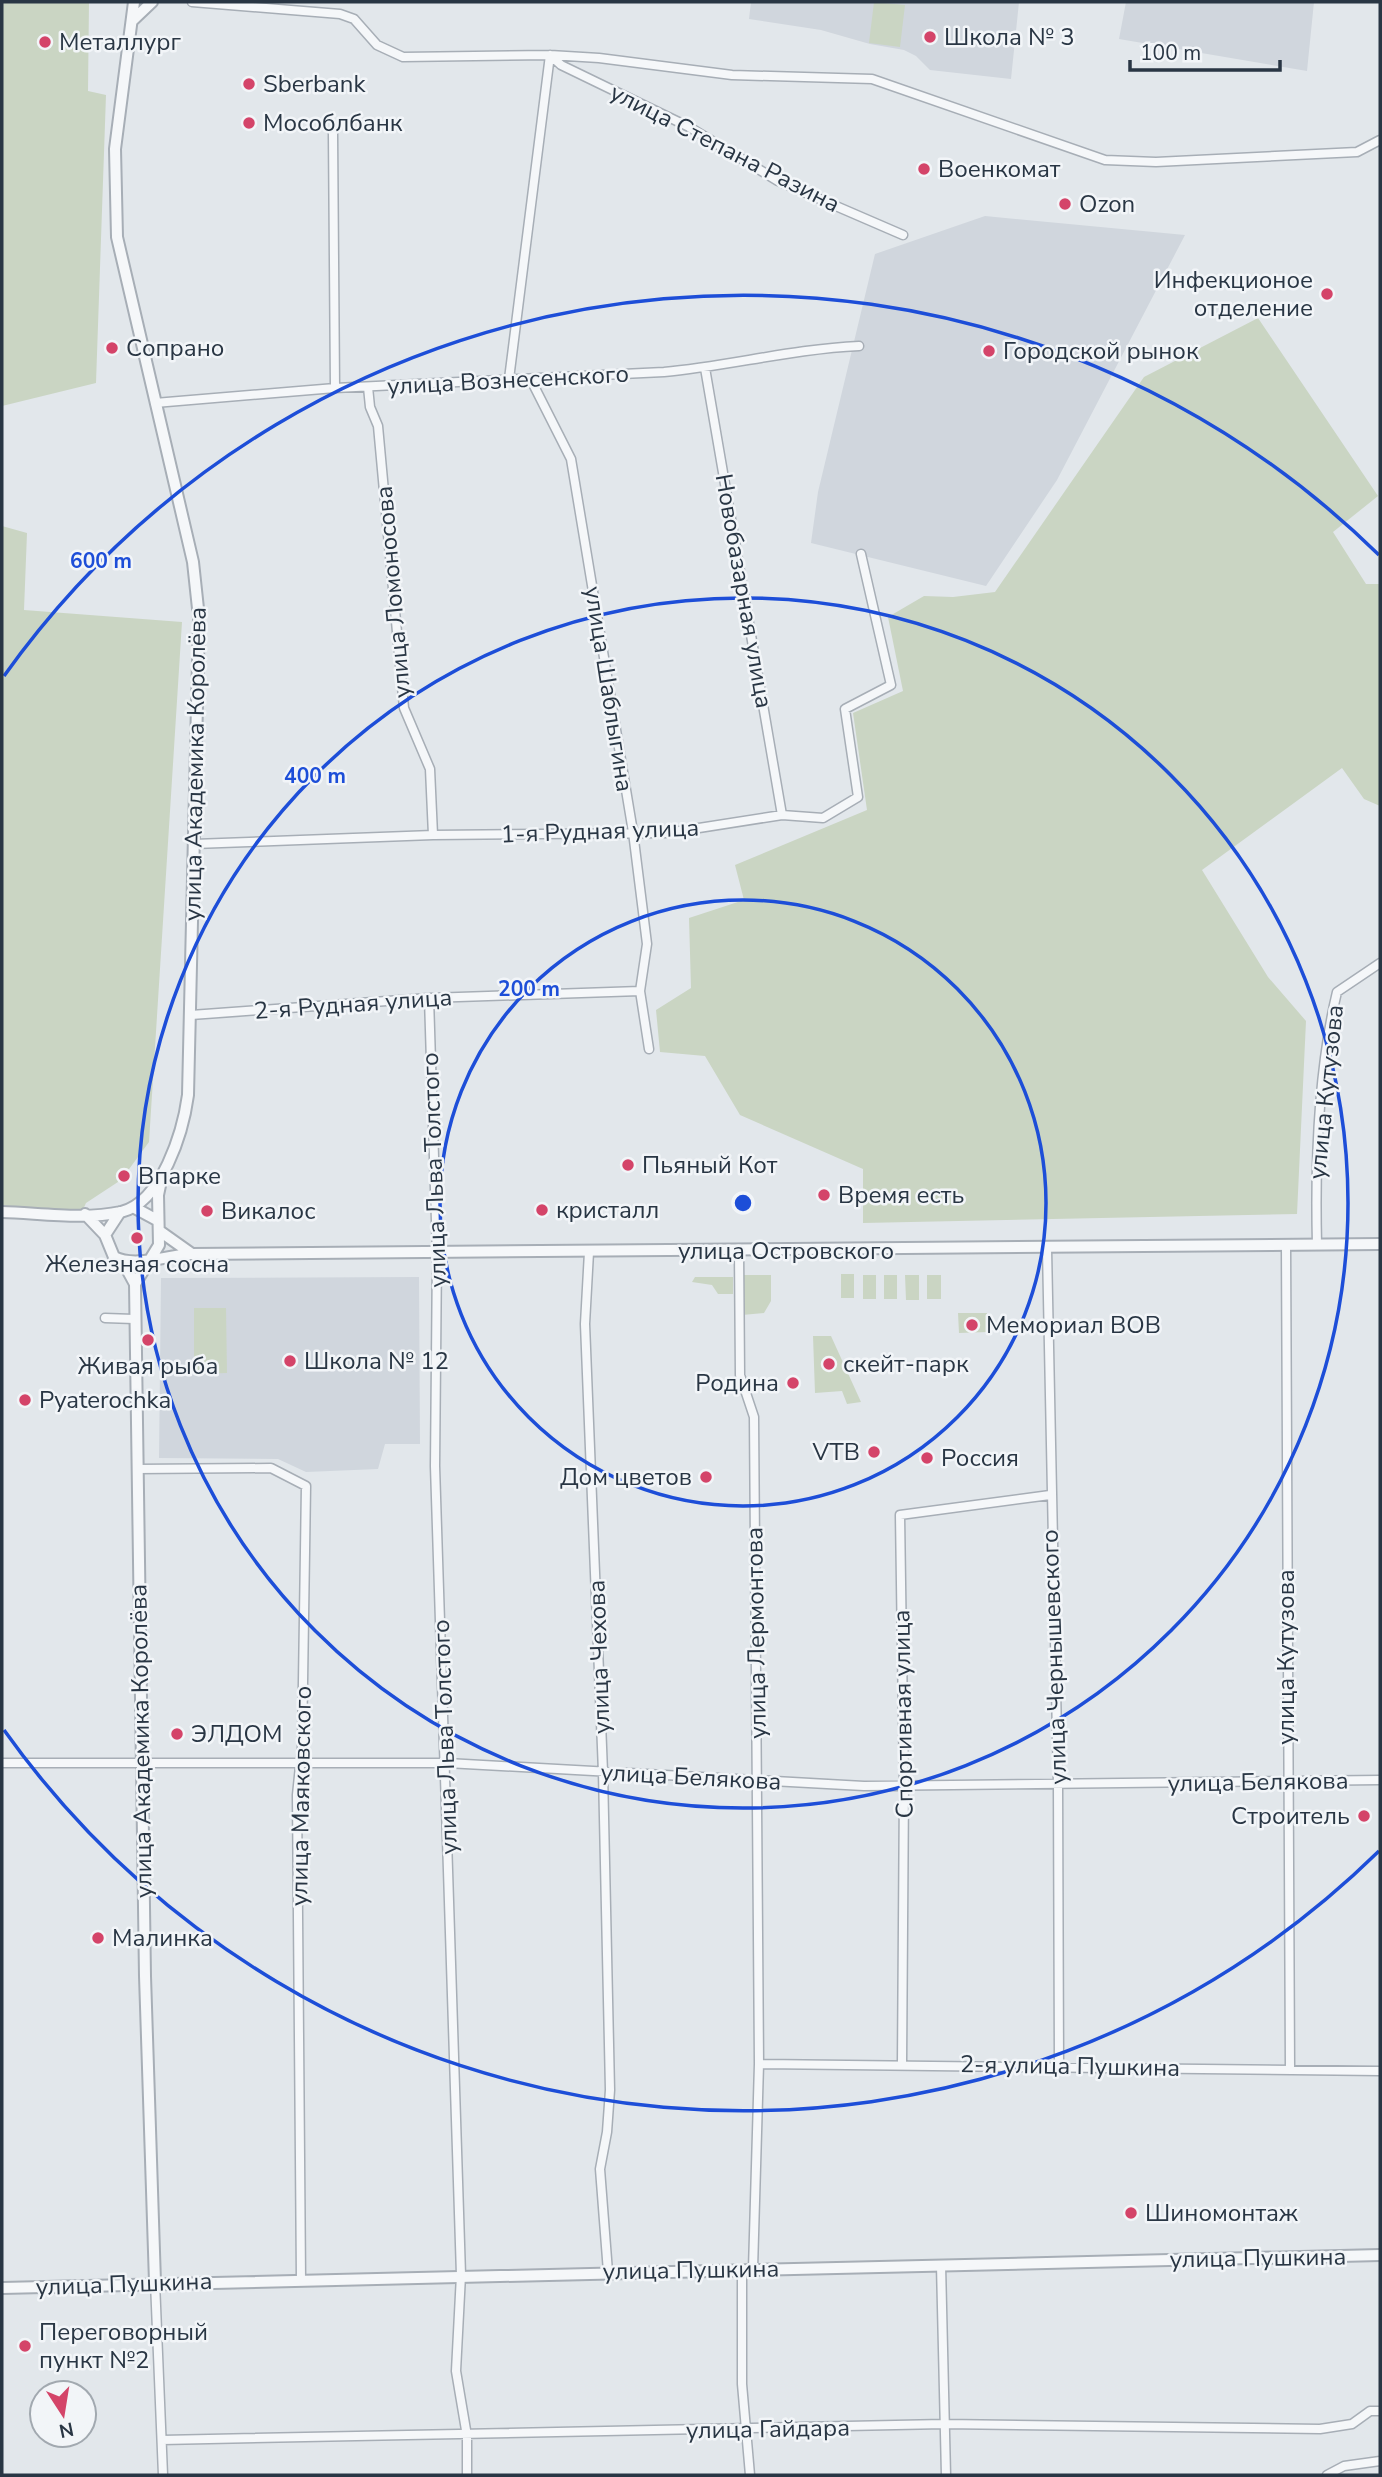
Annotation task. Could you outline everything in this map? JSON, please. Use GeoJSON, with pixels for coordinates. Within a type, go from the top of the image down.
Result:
{"type":"FeatureCollection","features":[{"type":"Feature","properties":{"kind":"street","name":"улица Академика Королёва"},"geometry":{"type":"LineString","coordinates":[[134,2],[115,149],[115,211],[122,267],[192,562],[198,607],[191,1014],[184,1124],[174,1155],[163,1174]]}},
{"type":"Feature","properties":{"kind":"street"},"geometry":{"type":"LineString","coordinates":[[130,23],[152,2]]}},
{"type":"Feature","properties":{"kind":"street","name":"улица Степана Разина"},"geometry":{"type":"LineString","coordinates":[[195,2],[340,14],[354,19],[377,45],[403,57],[550,55],[599,58],[732,75],[872,79],[1105,160],[1156,162],[1357,152],[1380,140]]}},
{"type":"Feature","properties":{"kind":"street"},"geometry":{"type":"LineString","coordinates":[[509,380],[550,55]]}},
{"type":"Feature","properties":{"kind":"street","name":"улица Степана Разина"},"geometry":{"type":"LineString","coordinates":[[550,55],[561,65],[689,127],[778,181],[903,235]]}},
{"type":"Feature","properties":{"kind":"street"},"geometry":{"type":"LineString","coordinates":[[333,134],[335,388]]}},
{"type":"Feature","properties":{"kind":"street","name":"улица Вознесенского"},"geometry":{"type":"LineString","coordinates":[[155,403],[335,388],[531,380],[705,368],[815,348],[859,346]]}},
{"type":"Feature","properties":{"kind":"street","name":"Новобазарная улица"},"geometry":{"type":"LineString","coordinates":[[705,368],[782,815]]}},
{"type":"Feature","properties":{"kind":"street","name":"улица Шаблыгина"},"geometry":{"type":"LineString","coordinates":[[531,380],[571,459],[633,832],[647,944],[640,991],[649,1049]]}},
{"type":"Feature","properties":{"kind":"street","name":"улица Ломоносова"},"geometry":{"type":"LineString","coordinates":[[368,387],[370,407],[379,426],[404,708],[430,769],[433,835]]}},
{"type":"Feature","properties":{"kind":"street","name":"1-я Рудная улица"},"geometry":{"type":"LineString","coordinates":[[194,844],[433,835],[667,833],[782,815],[823,818],[858,797],[845,709],[891,685],[861,554]]}},
{"type":"Feature","properties":{"kind":"street","name":"улица Кутузова"},"geometry":{"type":"LineString","coordinates":[[1317,1245],[1316,1191],[1328,1027],[1337,992],[1380,963]]}},
{"type":"Feature","properties":{"kind":"street","name":"2-я Рудная улица"},"geometry":{"type":"LineString","coordinates":[[191,1014],[429,998],[640,991]]}},
{"type":"Feature","properties":{"kind":"street","name":"улица Льва Толстого"},"geometry":{"type":"LineString","coordinates":[[429,998],[437,1253],[435,1466],[447,1763],[461,2275],[456,2371],[467,2435],[467,2475]]}},
{"type":"Feature","properties":{"kind":"street"},"geometry":{"type":"LineString","coordinates":[[2,1212],[120,1212],[133,1207],[163,1174]]}},
{"type":"Feature","properties":{"kind":"street"},"geometry":{"type":"LineString","coordinates":[[135,1284],[159,1245],[161,1232],[157,1220],[163,1174]]}},
{"type":"Feature","properties":{"kind":"street"},"geometry":{"type":"LineString","coordinates":[[133,1207],[157,1220]]}},
{"type":"Feature","properties":{"kind":"street"},"geometry":{"type":"LineString","coordinates":[[105,1235],[120,1212]]}},
{"type":"Feature","properties":{"kind":"street"},"geometry":{"type":"LineString","coordinates":[[85,1214],[105,1235],[114,1257],[123,1262],[135,1284]]}},
{"type":"Feature","properties":{"kind":"street"},"geometry":{"type":"LineString","coordinates":[[161,1232],[192,1254]]}},
{"type":"Feature","properties":{"kind":"street","name":"улица Островского"},"geometry":{"type":"LineString","coordinates":[[150,1258],[192,1254],[1047,1249],[1380,1244]]}},
{"type":"Feature","properties":{"kind":"street","name":"улица Кутузова"},"geometry":{"type":"LineString","coordinates":[[1286,1245],[1286,1781],[1290,2069]]}},
{"type":"Feature","properties":{"kind":"street","name":"улица Чернышевского"},"geometry":{"type":"LineString","coordinates":[[1047,1249],[1058,1785],[1059,2066]]}},
{"type":"Feature","properties":{"kind":"street","name":"улица Лермонтова"},"geometry":{"type":"LineString","coordinates":[[740,1251],[740,1375],[754,1417],[758,1782],[760,2064],[747,2269],[745,2429],[750,2475]]}},
{"type":"Feature","properties":{"kind":"street","name":"улица Чехова"},"geometry":{"type":"LineString","coordinates":[[589,1252],[585,1324],[603,1772],[610,2090],[607,2132],[600,2169],[608,2272]]}},
{"type":"Feature","properties":{"kind":"street"},"geometry":{"type":"LineString","coordinates":[[123,1262],[150,1258]]}},
{"type":"Feature","properties":{"kind":"street","name":"улица Академика Королёва"},"geometry":{"type":"LineString","coordinates":[[135,1284],[142,1762],[155,2282]]}},
{"type":"Feature","properties":{"kind":"street"},"geometry":{"type":"LineString","coordinates":[[105,1318],[134,1319]]}},
{"type":"Feature","properties":{"kind":"street","name":"улица Маяковского"},"geometry":{"type":"LineString","coordinates":[[137,1469],[271,1468],[306,1486],[297,1809],[301,2279]]}},
{"type":"Feature","properties":{"kind":"street","name":"Спортивная улица"},"geometry":{"type":"LineString","coordinates":[[902,2064],[904,1786],[900,1515],[1050,1495]]}},
{"type":"Feature","properties":{"kind":"street","name":"улица Белякова"},"geometry":{"type":"LineString","coordinates":[[2,1763],[447,1763],[758,1782],[904,1786],[1380,1780]]}},
{"type":"Feature","properties":{"kind":"street","name":"2-я улица Пушкина"},"geometry":{"type":"LineString","coordinates":[[760,2064],[1380,2071]]}},
{"type":"Feature","properties":{"kind":"street","name":"улица Пушкина"},"geometry":{"type":"LineString","coordinates":[[2,2288],[155,2282],[1380,2255]]}},
{"type":"Feature","properties":{"kind":"street"},"geometry":{"type":"LineString","coordinates":[[941,2265],[946,2475]]}},
{"type":"Feature","properties":{"kind":"street"},"geometry":{"type":"LineString","coordinates":[[155,2282],[163,2475]]}},
{"type":"Feature","properties":{"kind":"street","name":"улица Гайдара"},"geometry":{"type":"LineString","coordinates":[[162,2440],[944,2424],[1320,2429],[1352,2424],[1370,2411],[1380,2411]]}},
{"type":"Feature","properties":{"kind":"street"},"geometry":{"type":"LineString","coordinates":[[1327,2475],[1344,2466],[1380,2461]]}},
{"type":"Feature","properties":{"kind":"shaded area","name":"Школа № 3"},"geometry":{"type":"Polygon","coordinates":[[[751,2],[1019,2],[1011,79],[930,70],[916,56],[904,50],[870,44],[821,30],[749,19],[751,2]]]}},
{"type":"Feature","properties":{"kind":"shaded area"},"geometry":{"type":"Polygon","coordinates":[[[1126,2],[1314,2],[1307,71],[1119,39],[1126,2]]]}},
{"type":"Feature","properties":{"kind":"shaded area","name":"Городской рынок"},"geometry":{"type":"Polygon","coordinates":[[[985,216],[1185,235],[1057,480],[986,586],[811,543],[818,492],[875,254],[985,216]]]}},
{"type":"Feature","properties":{"kind":"shaded area","name":"Школа № 12"},"geometry":{"type":"Polygon","coordinates":[[[419,1277],[420,1444],[385,1444],[378,1469],[306,1472],[278,1459],[159,1458],[161,1278],[419,1277]]]}},
{"type":"Feature","properties":{"kind":"green space"},"geometry":{"type":"Polygon","coordinates":[[[2,2],[89,2],[88,91],[106,95],[96,383],[2,406],[2,2]]]}},
{"type":"Feature","properties":{"kind":"green space"},"geometry":{"type":"Polygon","coordinates":[[[874,2],[905,5],[900,47],[869,43],[874,2]]]}},
{"type":"Feature","properties":{"kind":"green space"},"geometry":{"type":"Polygon","coordinates":[[[1258,318],[1378,496],[1333,532],[1366,584],[1380,584],[1380,806],[1364,799],[1342,768],[1202,870],[1268,977],[1306,1021],[1297,1214],[863,1223],[863,1169],[740,1115],[705,1056],[660,1052],[656,1010],[691,988],[689,918],[744,900],[735,865],[867,810],[853,713],[903,691],[888,617],[924,596],[953,597],[995,592],[1144,377],[1258,318]]]}},
{"type":"Feature","properties":{"kind":"green space"},"geometry":{"type":"Polygon","coordinates":[[[2,526],[27,533],[24,610],[182,622],[149,1142],[121,1180],[86,1203],[81,1214],[2,1211],[2,526]]]}},
{"type":"Feature","properties":{"kind":"green space"},"geometry":{"type":"Polygon","coordinates":[[[841,1274],[854,1274],[854,1298],[841,1298],[841,1274]]]}},
{"type":"Feature","properties":{"kind":"green space"},"geometry":{"type":"Polygon","coordinates":[[[742,1275],[771,1275],[771,1301],[764,1313],[742,1315],[742,1275]]]}},
{"type":"Feature","properties":{"kind":"green space"},"geometry":{"type":"Polygon","coordinates":[[[863,1275],[876,1275],[876,1299],[863,1299],[863,1275]]]}},
{"type":"Feature","properties":{"kind":"green space"},"geometry":{"type":"Polygon","coordinates":[[[884,1275],[897,1275],[897,1299],[884,1299],[884,1275]]]}},
{"type":"Feature","properties":{"kind":"green space"},"geometry":{"type":"Polygon","coordinates":[[[905,1275],[919,1275],[919,1300],[906,1300],[905,1275]]]}},
{"type":"Feature","properties":{"kind":"green space"},"geometry":{"type":"Polygon","coordinates":[[[927,1275],[941,1275],[941,1299],[927,1299],[927,1275]]]}},
{"type":"Feature","properties":{"kind":"green space"},"geometry":{"type":"Polygon","coordinates":[[[695,1277],[733,1277],[733,1294],[718,1294],[712,1285],[692,1282],[695,1277]]]}},
{"type":"Feature","properties":{"kind":"green space"},"geometry":{"type":"Polygon","coordinates":[[[194,1308],[226,1308],[227,1373],[194,1374],[194,1308]]]}},
{"type":"Feature","properties":{"kind":"green space"},"geometry":{"type":"Polygon","coordinates":[[[958,1313],[987,1313],[987,1332],[959,1333],[958,1313]]]}},
{"type":"Feature","properties":{"kind":"green space","name":"скейт-парк"},"geometry":{"type":"Polygon","coordinates":[[[813,1336],[831,1336],[861,1402],[847,1404],[842,1391],[815,1393],[813,1336]]]}},
{"type":"Feature","properties":{"kind":"place","name":"Школа № 3"},"geometry":{"type":"Point","coordinates":[930,37]}},
{"type":"Feature","properties":{"kind":"place","name":"Металлург"},"geometry":{"type":"Point","coordinates":[45,42]}},
{"type":"Feature","properties":{"kind":"place","name":"Sberbank"},"geometry":{"type":"Point","coordinates":[249,84]}},
{"type":"Feature","properties":{"kind":"place","name":"Мособлбанк"},"geometry":{"type":"Point","coordinates":[249,123]}},
{"type":"Feature","properties":{"kind":"place","name":"Военкомат"},"geometry":{"type":"Point","coordinates":[924,169]}},
{"type":"Feature","properties":{"kind":"place","name":"Ozon"},"geometry":{"type":"Point","coordinates":[1065,204]}},
{"type":"Feature","properties":{"kind":"place","name":"Инфекционое отделение"},"geometry":{"type":"Point","coordinates":[1327,294]}},
{"type":"Feature","properties":{"kind":"place","name":"Сопрано"},"geometry":{"type":"Point","coordinates":[112,348]}},
{"type":"Feature","properties":{"kind":"place","name":"Городской рынок"},"geometry":{"type":"Point","coordinates":[989,351]}},
{"type":"Feature","properties":{"kind":"place","name":"Пьяный Кот"},"geometry":{"type":"Point","coordinates":[628,1165]}},
{"type":"Feature","properties":{"kind":"place","name":"Впарке"},"geometry":{"type":"Point","coordinates":[124,1176]}},
{"type":"Feature","properties":{"kind":"place","name":"Время есть"},"geometry":{"type":"Point","coordinates":[824,1195]}},
{"type":"Feature","properties":{"kind":"place","name":"кристалл"},"geometry":{"type":"Point","coordinates":[542,1210]}},
{"type":"Feature","properties":{"kind":"place","name":"Викалос"},"geometry":{"type":"Point","coordinates":[207,1211]}},
{"type":"Feature","properties":{"kind":"place","name":"Железная сосна"},"geometry":{"type":"Point","coordinates":[137,1238]}},
{"type":"Feature","properties":{"kind":"place","name":"Мемориал ВОВ"},"geometry":{"type":"Point","coordinates":[972,1325]}},
{"type":"Feature","properties":{"kind":"place","name":"Живая рыба"},"geometry":{"type":"Point","coordinates":[148,1340]}},
{"type":"Feature","properties":{"kind":"place","name":"Школа № 12"},"geometry":{"type":"Point","coordinates":[290,1361]}},
{"type":"Feature","properties":{"kind":"place","name":"скейт-парк"},"geometry":{"type":"Point","coordinates":[829,1364]}},
{"type":"Feature","properties":{"kind":"place","name":"Родина"},"geometry":{"type":"Point","coordinates":[793,1383]}},
{"type":"Feature","properties":{"kind":"place","name":"Pyaterochka"},"geometry":{"type":"Point","coordinates":[25,1400]}},
{"type":"Feature","properties":{"kind":"place","name":"VTB"},"geometry":{"type":"Point","coordinates":[874,1452]}},
{"type":"Feature","properties":{"kind":"place","name":"Россия"},"geometry":{"type":"Point","coordinates":[927,1458]}},
{"type":"Feature","properties":{"kind":"place","name":"Дом цветов"},"geometry":{"type":"Point","coordinates":[706,1477]}},
{"type":"Feature","properties":{"kind":"place","name":"ЭЛДОМ"},"geometry":{"type":"Point","coordinates":[177,1734]}},
{"type":"Feature","properties":{"kind":"place","name":"Строитель"},"geometry":{"type":"Point","coordinates":[1364,1816]}},
{"type":"Feature","properties":{"kind":"place","name":"Малинка"},"geometry":{"type":"Point","coordinates":[98,1938]}},
{"type":"Feature","properties":{"kind":"place","name":"Шиномонтаж"},"geometry":{"type":"Point","coordinates":[1131,2213]}},
{"type":"Feature","properties":{"kind":"place","name":"Переговорный пункт №2"},"geometry":{"type":"Point","coordinates":[25,2346]}}]}
